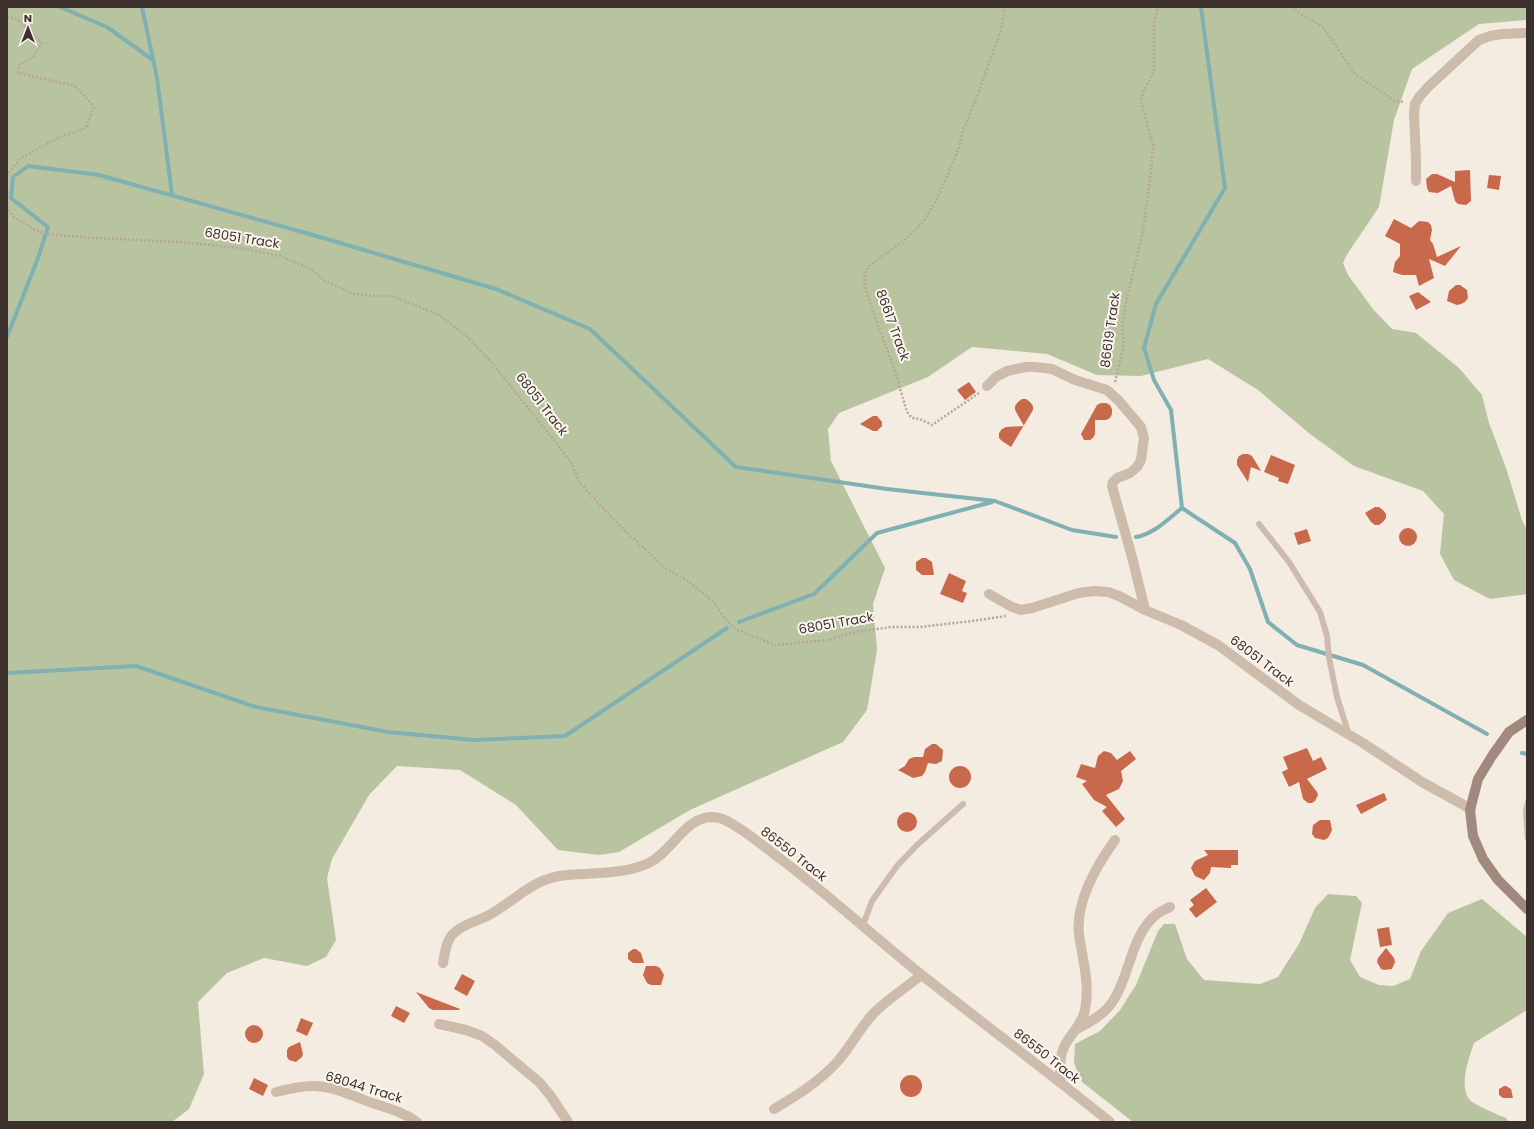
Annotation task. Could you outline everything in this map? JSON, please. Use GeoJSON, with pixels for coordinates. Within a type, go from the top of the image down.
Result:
{"type":"FeatureCollection","features":[{"type":"Feature","properties":{"kind":"street"},"geometry":{"type":"LineString","coordinates":[[1416,181],[1415,104],[1429,86],[1479,40],[1502,34],[1527,33]]}},
{"type":"Feature","properties":{"kind":"street"},"geometry":{"type":"LineString","coordinates":[[987,386],[996,377],[1007,371],[1026,367],[1052,369],[1075,380],[1107,390],[1133,416],[1141,427],[1144,438],[1141,460],[1137,467],[1130,473],[1117,478],[1113,482],[1112,486],[1145,610]]}},
{"type":"Feature","properties":{"kind":"street","name":"68051 Track"},"geometry":{"type":"LineString","coordinates":[[1021,610],[1079,593],[1094,591],[1108,592],[1119,596],[1145,610],[1181,624],[1218,645],[1299,705],[1349,734],[1422,782],[1470,809]]}},
{"type":"Feature","properties":{"kind":"street"},"geometry":{"type":"LineString","coordinates":[[989,594],[1012,607],[1021,610]]}},
{"type":"Feature","properties":{"kind":"street"},"geometry":{"type":"LineString","coordinates":[[1527,720],[1509,732],[1492,756],[1478,778],[1470,809],[1473,836],[1483,859],[1498,880],[1527,909]]}},
{"type":"Feature","properties":{"kind":"street","name":"86550 Track"},"geometry":{"type":"LineString","coordinates":[[443,963],[446,946],[452,934],[462,926],[490,914],[535,884],[548,878],[558,876],[615,871],[638,867],[660,856],[694,822],[705,818],[714,817],[725,820],[743,830],[790,865],[921,975],[1110,1122]]}},
{"type":"Feature","properties":{"kind":"street"},"geometry":{"type":"LineString","coordinates":[[1061,1083],[1060,1064],[1064,1047],[1077,1029],[1085,1012],[1088,984],[1079,933],[1080,912],[1090,881],[1102,857],[1115,840]]}},
{"type":"Feature","properties":{"kind":"street"},"geometry":{"type":"LineString","coordinates":[[1077,1029],[1098,1017],[1113,1002],[1120,988],[1131,957],[1148,924],[1157,914],[1170,907]]}},
{"type":"Feature","properties":{"kind":"street"},"geometry":{"type":"LineString","coordinates":[[774,1109],[801,1093],[823,1076],[839,1060],[853,1042],[864,1024],[875,1012],[921,975]]}},
{"type":"Feature","properties":{"kind":"street"},"geometry":{"type":"LineString","coordinates":[[439,1024],[472,1032],[482,1036],[495,1045],[539,1082],[550,1095],[568,1122]]}},
{"type":"Feature","properties":{"kind":"street","name":"68044 Track"},"geometry":{"type":"LineString","coordinates":[[276,1092],[302,1087],[325,1087],[400,1111],[417,1122]]}},
{"type":"Feature","properties":{"kind":"lane"},"geometry":{"type":"LineString","coordinates":[[1259,524],[1289,562],[1320,612],[1327,636],[1328,658],[1337,697],[1349,734]]}},
{"type":"Feature","properties":{"kind":"lane"},"geometry":{"type":"LineString","coordinates":[[863,925],[872,901],[897,866],[916,846],[963,804]]}},
{"type":"Feature","properties":{"kind":"path","name":"86617 Track"},"geometry":{"type":"LineString","coordinates":[[987,386],[973,398],[932,425],[920,419],[912,418],[907,412],[895,371],[868,298],[864,282],[865,273],[869,266],[906,239],[924,221],[937,199],[959,148],[962,134],[1001,30],[1005,7]]}},
{"type":"Feature","properties":{"kind":"path","name":"86619 Track"},"geometry":{"type":"LineString","coordinates":[[1112,394],[1124,344],[1122,328],[1125,307],[1143,230],[1150,179],[1153,145],[1141,97],[1154,70],[1154,22],[1158,7]]}},
{"type":"Feature","properties":{"kind":"path"},"geometry":{"type":"LineString","coordinates":[[1292,7],[1299,13],[1323,27],[1355,74],[1395,101],[1415,104]]}},
{"type":"Feature","properties":{"kind":"path"},"geometry":{"type":"LineString","coordinates":[[7,17],[17,19],[42,43],[32,58],[19,65],[18,73],[75,86],[94,107],[86,128],[60,137],[21,158],[7,175]]}},
{"type":"Feature","properties":{"kind":"path","name":"68051 Track"},"geometry":{"type":"LineString","coordinates":[[7,206],[12,216],[35,230],[46,234],[94,238],[188,242],[240,248],[280,256],[311,269],[325,281],[354,294],[392,296],[439,315],[468,337],[492,363],[528,406],[572,464],[578,482],[614,520],[665,568],[685,579],[714,602],[725,619],[735,629],[775,645],[828,640],[855,632],[890,626],[920,626],[1001,618],[1021,610]]}},
{"type":"Feature","properties":{"kind":"green space"},"geometry":{"type":"Polygon","coordinates":[[[7,7],[1527,7],[1527,20],[1479,24],[1412,69],[1394,120],[1379,207],[1346,256],[1343,263],[1348,275],[1373,309],[1392,329],[1416,333],[1459,368],[1482,395],[1489,423],[1506,468],[1522,520],[1527,530],[1527,594],[1490,599],[1454,580],[1440,554],[1444,514],[1423,491],[1354,466],[1310,434],[1258,390],[1208,359],[1141,376],[1097,375],[1047,354],[972,347],[928,377],[839,413],[828,429],[831,461],[885,568],[873,604],[877,650],[867,710],[843,742],[690,810],[619,852],[599,855],[558,850],[516,805],[460,770],[397,766],[369,795],[332,859],[327,878],[336,940],[326,957],[307,966],[264,958],[227,973],[198,1002],[204,1074],[189,1109],[172,1122],[7,1122],[7,7]]]}},
{"type":"Feature","properties":{"kind":"green space"},"geometry":{"type":"Polygon","coordinates":[[[1527,794],[1527,842],[1525,839],[1523,810],[1527,794]]]}},
{"type":"Feature","properties":{"kind":"green space"},"geometry":{"type":"Polygon","coordinates":[[[1328,894],[1356,896],[1362,903],[1350,960],[1360,977],[1379,985],[1393,986],[1410,979],[1421,951],[1448,913],[1482,899],[1527,937],[1527,1010],[1474,1043],[1467,1064],[1465,1080],[1465,1088],[1472,1102],[1506,1118],[1509,1122],[1133,1122],[1082,1082],[1074,1063],[1075,1044],[1100,1031],[1120,1010],[1136,985],[1158,931],[1164,924],[1175,924],[1187,959],[1204,980],[1260,984],[1278,977],[1299,944],[1315,908],[1328,894]]]}},
{"type":"Feature","properties":{"kind":"building"},"geometry":{"type":"Polygon","coordinates":[[[1470,170],[1471,201],[1466,205],[1458,204],[1455,201],[1451,186],[1438,193],[1429,192],[1427,188],[1426,179],[1432,174],[1437,174],[1455,182],[1455,171],[1470,170]]]}},
{"type":"Feature","properties":{"kind":"building"},"geometry":{"type":"Polygon","coordinates":[[[1489,175],[1501,176],[1499,190],[1487,188],[1489,175]]]}},
{"type":"Feature","properties":{"kind":"building"},"geometry":{"type":"Polygon","coordinates":[[[1394,219],[1411,228],[1419,221],[1428,222],[1431,225],[1432,230],[1430,240],[1433,244],[1437,257],[1461,246],[1445,266],[1429,259],[1434,278],[1419,286],[1416,275],[1402,275],[1393,272],[1395,262],[1400,256],[1400,244],[1385,236],[1394,219]]]}},
{"type":"Feature","properties":{"kind":"building"},"geometry":{"type":"Polygon","coordinates":[[[1456,285],[1460,285],[1467,290],[1468,298],[1465,302],[1457,305],[1447,301],[1449,291],[1456,285]]]}},
{"type":"Feature","properties":{"kind":"building"},"geometry":{"type":"Polygon","coordinates":[[[1418,292],[1431,302],[1416,310],[1409,296],[1418,292]]]}},
{"type":"Feature","properties":{"kind":"building"},"geometry":{"type":"Polygon","coordinates":[[[969,382],[976,392],[965,400],[957,390],[969,382]]]}},
{"type":"Feature","properties":{"kind":"building"},"geometry":{"type":"Polygon","coordinates":[[[1022,399],[1026,399],[1033,406],[1033,410],[1024,426],[1015,410],[1015,406],[1022,399]]]}},
{"type":"Feature","properties":{"kind":"building"},"geometry":{"type":"Polygon","coordinates":[[[1101,403],[1110,405],[1112,414],[1110,418],[1106,420],[1095,420],[1095,434],[1093,438],[1090,440],[1084,440],[1081,434],[1097,405],[1101,403]]]}},
{"type":"Feature","properties":{"kind":"building"},"geometry":{"type":"Polygon","coordinates":[[[873,416],[877,416],[882,422],[882,426],[877,431],[873,431],[860,424],[873,416]]]}},
{"type":"Feature","properties":{"kind":"building"},"geometry":{"type":"Polygon","coordinates":[[[1023,426],[1011,447],[999,438],[999,433],[1006,427],[1023,426]]]}},
{"type":"Feature","properties":{"kind":"building"},"geometry":{"type":"Polygon","coordinates":[[[1243,454],[1252,456],[1261,471],[1251,467],[1248,482],[1237,465],[1239,456],[1243,454]]]}},
{"type":"Feature","properties":{"kind":"building"},"geometry":{"type":"Polygon","coordinates":[[[1271,455],[1295,465],[1288,484],[1278,481],[1279,478],[1264,472],[1271,455]]]}},
{"type":"Feature","properties":{"kind":"building"},"geometry":{"type":"Polygon","coordinates":[[[1375,507],[1379,507],[1386,514],[1386,518],[1379,525],[1375,525],[1371,522],[1365,513],[1375,507]]]}},
{"type":"Feature","properties":{"kind":"building"},"geometry":{"type":"Polygon","coordinates":[[[1408,528],[1414,531],[1417,537],[1414,543],[1408,546],[1402,543],[1399,537],[1402,531],[1408,528]]]}},
{"type":"Feature","properties":{"kind":"building"},"geometry":{"type":"Polygon","coordinates":[[[1307,529],[1311,541],[1298,545],[1294,533],[1307,529]]]}},
{"type":"Feature","properties":{"kind":"building"},"geometry":{"type":"Polygon","coordinates":[[[922,558],[926,558],[932,562],[934,575],[922,575],[916,570],[916,562],[922,558]]]}},
{"type":"Feature","properties":{"kind":"building"},"geometry":{"type":"Polygon","coordinates":[[[949,573],[966,581],[962,591],[967,593],[963,603],[940,594],[949,573]]]}},
{"type":"Feature","properties":{"kind":"building"},"geometry":{"type":"Polygon","coordinates":[[[932,744],[936,744],[943,750],[942,761],[936,764],[928,763],[922,776],[913,778],[898,770],[905,766],[909,759],[914,757],[923,757],[925,749],[932,744]]]}},
{"type":"Feature","properties":{"kind":"building"},"geometry":{"type":"Polygon","coordinates":[[[1307,748],[1313,761],[1321,757],[1327,769],[1307,779],[1318,795],[1312,803],[1308,803],[1303,799],[1299,782],[1289,787],[1282,772],[1288,769],[1283,757],[1307,748]]]}},
{"type":"Feature","properties":{"kind":"building"},"geometry":{"type":"Polygon","coordinates":[[[1104,751],[1111,753],[1117,760],[1130,751],[1136,759],[1121,771],[1123,781],[1119,789],[1106,795],[1125,819],[1116,827],[1102,811],[1107,807],[1094,800],[1082,784],[1087,781],[1076,777],[1081,764],[1095,768],[1098,756],[1104,751]]]}},
{"type":"Feature","properties":{"kind":"building"},"geometry":{"type":"Polygon","coordinates":[[[960,766],[968,769],[971,777],[968,785],[960,788],[952,785],[949,777],[952,769],[960,766]]]}},
{"type":"Feature","properties":{"kind":"building"},"geometry":{"type":"Polygon","coordinates":[[[1384,793],[1387,800],[1361,814],[1356,805],[1384,793]]]}},
{"type":"Feature","properties":{"kind":"building"},"geometry":{"type":"Polygon","coordinates":[[[907,812],[914,815],[917,822],[914,829],[907,832],[900,829],[897,822],[900,815],[907,812]]]}},
{"type":"Feature","properties":{"kind":"building"},"geometry":{"type":"Polygon","coordinates":[[[1320,820],[1330,820],[1332,830],[1328,838],[1324,840],[1315,838],[1312,834],[1313,825],[1320,820]]]}},
{"type":"Feature","properties":{"kind":"building"},"geometry":{"type":"Polygon","coordinates":[[[1204,850],[1238,850],[1238,865],[1231,865],[1231,868],[1211,867],[1210,873],[1204,880],[1195,876],[1191,868],[1195,861],[1208,855],[1204,850]]]}},
{"type":"Feature","properties":{"kind":"building"},"geometry":{"type":"Polygon","coordinates":[[[1206,888],[1217,902],[1196,918],[1189,909],[1194,905],[1190,900],[1206,888]]]}},
{"type":"Feature","properties":{"kind":"building"},"geometry":{"type":"Polygon","coordinates":[[[1389,927],[1392,945],[1380,947],[1377,929],[1389,927]]]}},
{"type":"Feature","properties":{"kind":"building"},"geometry":{"type":"Polygon","coordinates":[[[1386,948],[1394,958],[1395,962],[1392,969],[1384,970],[1381,969],[1377,962],[1378,958],[1386,948]]]}},
{"type":"Feature","properties":{"kind":"building"},"geometry":{"type":"Polygon","coordinates":[[[633,949],[636,949],[641,953],[644,963],[633,963],[628,959],[628,953],[633,949]]]}},
{"type":"Feature","properties":{"kind":"building"},"geometry":{"type":"Polygon","coordinates":[[[646,966],[656,966],[660,968],[664,975],[661,985],[651,985],[647,983],[643,975],[646,966]]]}},
{"type":"Feature","properties":{"kind":"building"},"geometry":{"type":"Polygon","coordinates":[[[462,974],[475,981],[467,996],[454,989],[462,974]]]}},
{"type":"Feature","properties":{"kind":"building"},"geometry":{"type":"Polygon","coordinates":[[[416,992],[460,1009],[433,1010],[429,1008],[416,992]]]}},
{"type":"Feature","properties":{"kind":"building"},"geometry":{"type":"Polygon","coordinates":[[[396,1006],[410,1013],[404,1023],[391,1016],[396,1006]]]}},
{"type":"Feature","properties":{"kind":"building"},"geometry":{"type":"Polygon","coordinates":[[[301,1018],[313,1023],[307,1036],[296,1031],[301,1018]]]}},
{"type":"Feature","properties":{"kind":"building"},"geometry":{"type":"Polygon","coordinates":[[[254,1025],[260,1028],[263,1034],[260,1040],[254,1043],[248,1040],[245,1034],[248,1028],[254,1025]]]}},
{"type":"Feature","properties":{"kind":"building"},"geometry":{"type":"Polygon","coordinates":[[[300,1042],[303,1054],[302,1057],[296,1062],[289,1060],[287,1057],[287,1050],[289,1047],[300,1042]]]}},
{"type":"Feature","properties":{"kind":"building"},"geometry":{"type":"Polygon","coordinates":[[[911,1075],[915,1076],[921,1082],[921,1090],[915,1096],[911,1097],[907,1096],[901,1090],[900,1086],[901,1082],[907,1076],[911,1075]]]}},
{"type":"Feature","properties":{"kind":"building"},"geometry":{"type":"Polygon","coordinates":[[[254,1078],[268,1085],[263,1096],[249,1089],[254,1078]]]}},
{"type":"Feature","properties":{"kind":"building"},"geometry":{"type":"Polygon","coordinates":[[[1504,1086],[1511,1089],[1513,1098],[1503,1098],[1499,1095],[1499,1089],[1504,1086]]]}},
{"type":"Feature","properties":{"kind":"waterway"},"geometry":{"type":"LineString","coordinates":[[60,7],[107,27],[153,60]]}},
{"type":"Feature","properties":{"kind":"waterway"},"geometry":{"type":"LineString","coordinates":[[142,7],[157,78],[172,195]]}},
{"type":"Feature","properties":{"kind":"waterway"},"geometry":{"type":"LineString","coordinates":[[1182,508],[1171,410],[1154,380],[1144,348],[1156,304],[1225,188],[1201,7]]}},
{"type":"Feature","properties":{"kind":"waterway"},"geometry":{"type":"LineString","coordinates":[[7,337],[38,258],[48,227],[11,198],[13,177],[28,166],[99,175],[313,235],[496,289],[590,329],[736,467],[887,489],[995,501],[1072,530],[1116,537]]}},
{"type":"Feature","properties":{"kind":"waterway"},"geometry":{"type":"LineString","coordinates":[[739,622],[814,594],[877,533],[992,502]]}},
{"type":"Feature","properties":{"kind":"waterway"},"geometry":{"type":"LineString","coordinates":[[1136,537],[1149,533],[1182,508],[1235,543],[1250,569],[1268,622],[1297,645],[1363,665],[1487,734]]}},
{"type":"Feature","properties":{"kind":"waterway"},"geometry":{"type":"LineString","coordinates":[[7,673],[136,666],[256,707],[388,732],[474,740],[565,736],[727,628]]}},
{"type":"Feature","properties":{"kind":"waterway"},"geometry":{"type":"LineString","coordinates":[[1522,753],[1527,754]]}}]}
